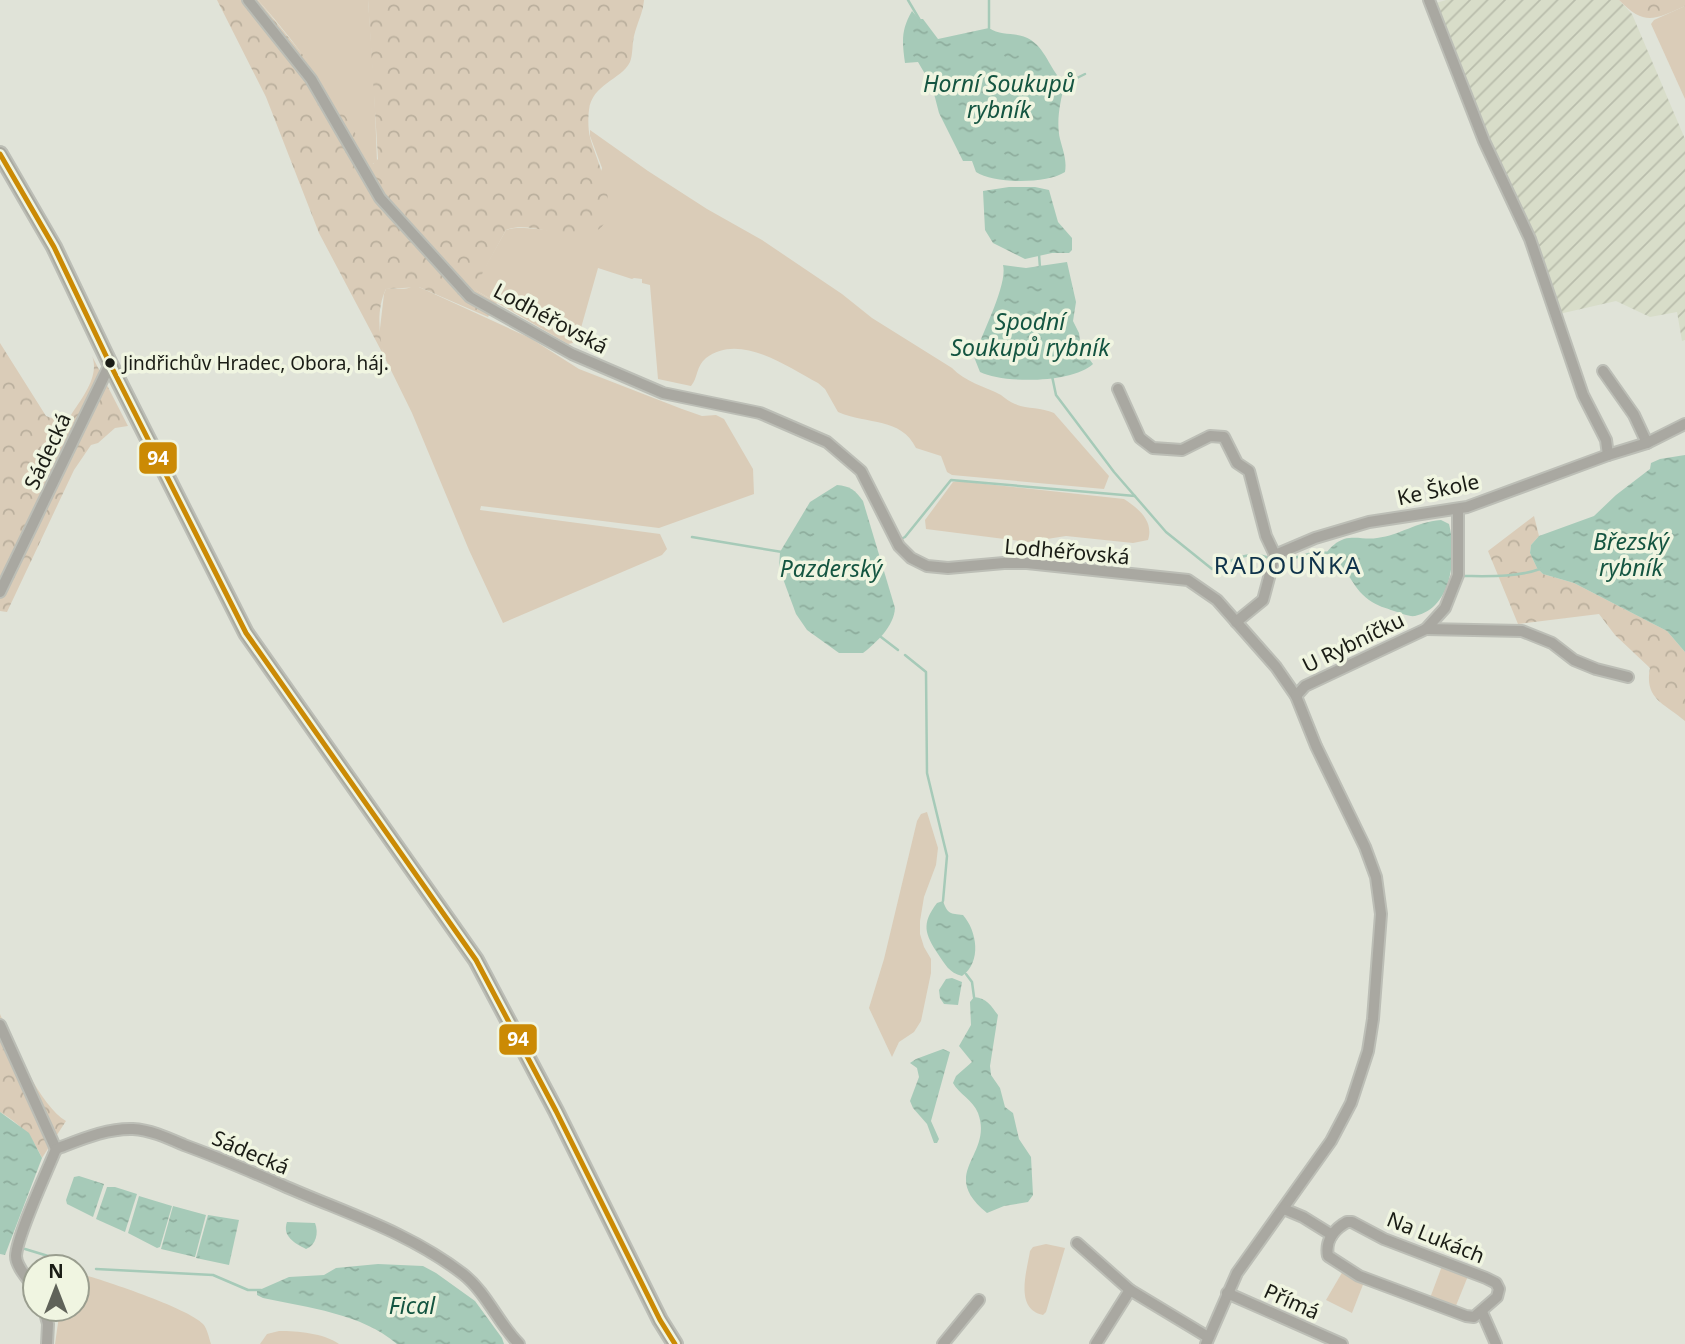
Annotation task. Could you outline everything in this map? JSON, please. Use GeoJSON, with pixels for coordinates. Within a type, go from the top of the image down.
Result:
{"type":"FeatureCollection","features":[{"type":"Feature","properties":{"kind":"main road"},"geometry":{"type":"LineString","coordinates":[[0,154],[54,247],[246,633],[419,876],[488,979],[660,1320],[675,1344]]}},
{"type":"Feature","properties":{"kind":"street","name":"Lodhéřovská"},"geometry":{"type":"LineString","coordinates":[[248,0],[311,79],[380,198],[470,297],[572,354],[663,393],[760,413],[827,442],[861,471],[899,546],[911,558],[927,566],[948,569],[1027,563],[1188,580],[1217,600],[1276,667],[1296,696],[1376,877],[1381,914],[1373,1019],[1368,1051],[1351,1103],[1331,1141],[1253,1249],[1227,1293],[1207,1340]]}},
{"type":"Feature","properties":{"kind":"street"},"geometry":{"type":"LineString","coordinates":[[1429,0],[1484,141],[1530,239],[1583,395],[1606,440],[1608,454]]}},
{"type":"Feature","properties":{"kind":"street","name":"Sádecká"},"geometry":{"type":"LineString","coordinates":[[0,592],[110,364]]}},
{"type":"Feature","properties":{"kind":"street"},"geometry":{"type":"LineString","coordinates":[[1603,371],[1634,415],[1647,443]]}},
{"type":"Feature","properties":{"kind":"street"},"geometry":{"type":"LineString","coordinates":[[1118,389],[1140,438],[1153,448],[1182,450],[1210,436],[1224,437],[1237,463],[1249,471],[1266,536],[1275,555],[1263,600],[1236,622]]}},
{"type":"Feature","properties":{"kind":"street","name":"Ke Škole"},"geometry":{"type":"LineString","coordinates":[[1275,555],[1315,538],[1369,522],[1458,509],[1608,454],[1647,443],[1685,425]]}},
{"type":"Feature","properties":{"kind":"street","name":"U Rybníčku"},"geometry":{"type":"LineString","coordinates":[[1296,696],[1312,683],[1426,629],[1445,608],[1458,575],[1458,509]]}},
{"type":"Feature","properties":{"kind":"street"},"geometry":{"type":"LineString","coordinates":[[1426,629],[1522,631],[1552,643],[1585,665],[1628,677]]}},
{"type":"Feature","properties":{"kind":"street"},"geometry":{"type":"LineString","coordinates":[[0,1025],[56,1149],[16,1255],[21,1269]]}},
{"type":"Feature","properties":{"kind":"street","name":"Sádecká"},"geometry":{"type":"LineString","coordinates":[[56,1149],[113,1131],[133,1129],[154,1133],[315,1200],[373,1221],[444,1260],[465,1276],[479,1289],[500,1322],[519,1344]]}},
{"type":"Feature","properties":{"kind":"street"},"geometry":{"type":"LineString","coordinates":[[1284,1209],[1332,1235],[1326,1247],[1328,1256],[1359,1276],[1466,1316],[1475,1317],[1482,1312],[1496,1344]]}},
{"type":"Feature","properties":{"kind":"street","name":"Na Lukách"},"geometry":{"type":"LineString","coordinates":[[1332,1235],[1347,1222],[1353,1222],[1384,1239],[1496,1283],[1499,1289],[1497,1297],[1482,1312]]}},
{"type":"Feature","properties":{"kind":"street"},"geometry":{"type":"LineString","coordinates":[[1077,1243],[1130,1290],[1207,1340]]}},
{"type":"Feature","properties":{"kind":"street"},"geometry":{"type":"LineString","coordinates":[[1096,1344],[1130,1290]]}},
{"type":"Feature","properties":{"kind":"street","name":"Přímá"},"geometry":{"type":"LineString","coordinates":[[1227,1293],[1342,1344]]}},
{"type":"Feature","properties":{"kind":"street"},"geometry":{"type":"LineString","coordinates":[[943,1344],[979,1300]]}},
{"type":"Feature","properties":{"kind":"street"},"geometry":{"type":"LineString","coordinates":[[47,1344],[48,1323]]}},
{"type":"Feature","properties":{"kind":"shaded area"},"geometry":{"type":"Polygon","coordinates":[[[1446,0],[1619,0],[1632,14],[1685,139],[1685,340],[1682,341],[1677,312],[1650,317],[1616,301],[1559,314],[1433,4],[1446,0]]]}},
{"type":"Feature","properties":{"kind":"green space"},"geometry":{"type":"Polygon","coordinates":[[[217,0],[258,0],[312,66],[373,164],[378,159],[368,0],[644,0],[630,62],[595,94],[589,110],[589,134],[608,200],[608,213],[604,224],[586,235],[527,227],[506,230],[475,287],[497,303],[488,317],[419,287],[386,289],[379,322],[384,356],[319,233],[266,97],[217,0]]]}},
{"type":"Feature","properties":{"kind":"green space"},"geometry":{"type":"Polygon","coordinates":[[[258,0],[368,0],[377,162],[372,164],[318,76],[258,0]]]}},
{"type":"Feature","properties":{"kind":"green space"},"geometry":{"type":"Polygon","coordinates":[[[1619,0],[1685,0],[1685,6],[1650,18],[1636,14],[1619,0]]]}},
{"type":"Feature","properties":{"kind":"green space"},"geometry":{"type":"Polygon","coordinates":[[[1685,6],[1685,99],[1651,24],[1654,20],[1685,6]]]}},
{"type":"Feature","properties":{"kind":"green space"},"geometry":{"type":"Polygon","coordinates":[[[590,130],[707,209],[762,240],[842,294],[872,318],[963,377],[1015,404],[1054,413],[1109,476],[1104,489],[952,475],[947,472],[941,456],[916,448],[902,431],[883,423],[838,412],[825,389],[818,383],[778,361],[748,350],[719,351],[706,358],[691,386],[658,379],[650,285],[642,283],[642,279],[632,279],[598,268],[577,342],[568,344],[477,291],[474,287],[506,230],[522,228],[583,234],[602,168],[590,130]]]}},
{"type":"Feature","properties":{"kind":"green space"},"geometry":{"type":"Polygon","coordinates":[[[419,287],[530,338],[579,369],[702,416],[716,415],[724,419],[753,469],[754,494],[659,528],[481,506],[480,510],[660,534],[667,549],[662,555],[503,623],[469,550],[412,413],[384,356],[379,337],[384,294],[386,289],[419,287]]]}},
{"type":"Feature","properties":{"kind":"green space"},"geometry":{"type":"Polygon","coordinates":[[[0,343],[46,416],[59,421],[66,421],[89,387],[94,371],[92,356],[128,426],[115,428],[98,443],[91,445],[74,470],[7,612],[0,611],[0,343]]]}},
{"type":"Feature","properties":{"kind":"green space"},"geometry":{"type":"Polygon","coordinates":[[[953,482],[1124,499],[1140,511],[1147,521],[1148,540],[1133,543],[1066,536],[1028,542],[926,529],[925,520],[953,482]]]}},
{"type":"Feature","properties":{"kind":"green space"},"geometry":{"type":"Polygon","coordinates":[[[1534,516],[1539,536],[1531,545],[1530,553],[1543,574],[1574,583],[1667,631],[1685,652],[1685,721],[1657,699],[1650,687],[1650,668],[1615,635],[1599,614],[1518,624],[1488,551],[1534,516]]]}},
{"type":"Feature","properties":{"kind":"green space"},"geometry":{"type":"Polygon","coordinates":[[[927,812],[938,848],[936,865],[924,897],[920,921],[920,934],[931,959],[931,973],[921,1021],[914,1032],[899,1042],[892,1057],[869,1008],[884,959],[917,821],[921,814],[927,812]]]}},
{"type":"Feature","properties":{"kind":"green space"},"geometry":{"type":"Polygon","coordinates":[[[0,1014],[37,1088],[46,1102],[66,1121],[42,1158],[25,1132],[0,1112],[0,1014]]]}},
{"type":"Feature","properties":{"kind":"green space"},"geometry":{"type":"Polygon","coordinates":[[[1046,1244],[1065,1248],[1043,1315],[1028,1305],[1024,1288],[1030,1251],[1033,1247],[1046,1244]]]}},
{"type":"Feature","properties":{"kind":"green space"},"geometry":{"type":"Polygon","coordinates":[[[1442,1266],[1468,1276],[1455,1308],[1430,1298],[1442,1266]]]}},
{"type":"Feature","properties":{"kind":"green space"},"geometry":{"type":"Polygon","coordinates":[[[1343,1271],[1364,1282],[1352,1313],[1326,1300],[1343,1271]]]}},
{"type":"Feature","properties":{"kind":"green space"},"geometry":{"type":"Polygon","coordinates":[[[91,1277],[194,1317],[204,1326],[211,1344],[55,1344],[58,1323],[91,1323],[91,1277]]]}},
{"type":"Feature","properties":{"kind":"green space"},"geometry":{"type":"Polygon","coordinates":[[[279,1331],[318,1335],[339,1344],[260,1344],[267,1334],[279,1331]]]}},
{"type":"Feature","properties":{"kind":"water","name":"Horní Soukupů rybník"},"geometry":{"type":"Polygon","coordinates":[[[912,11],[919,19],[923,19],[938,39],[989,28],[1026,37],[1036,45],[1065,84],[1058,126],[1065,172],[1046,179],[995,179],[976,172],[972,161],[963,161],[939,113],[932,86],[918,62],[905,63],[903,36],[912,11]]]}},
{"type":"Feature","properties":{"kind":"water"},"geometry":{"type":"Polygon","coordinates":[[[1009,187],[1049,190],[1058,222],[1072,238],[1072,250],[1069,253],[1052,253],[1025,259],[993,243],[985,230],[983,191],[1009,187]]]}},
{"type":"Feature","properties":{"kind":"water","name":"Spodní Soukupů rybník"},"geometry":{"type":"Polygon","coordinates":[[[1067,262],[1076,302],[1073,321],[1079,333],[1081,348],[1093,364],[1070,375],[1038,380],[1005,378],[980,372],[974,357],[1002,284],[1003,265],[1026,268],[1067,262]]]}},
{"type":"Feature","properties":{"kind":"water","name":"Březský rybník"},"geometry":{"type":"Polygon","coordinates":[[[1685,455],[1685,652],[1667,631],[1574,583],[1543,574],[1530,553],[1531,545],[1539,536],[1594,516],[1650,469],[1651,463],[1685,455]]]}},
{"type":"Feature","properties":{"kind":"water","name":"Pazderský"},"geometry":{"type":"Polygon","coordinates":[[[837,485],[852,489],[863,501],[895,608],[888,627],[863,653],[839,653],[807,630],[796,614],[779,568],[780,552],[810,502],[837,485]]]}},
{"type":"Feature","properties":{"kind":"water"},"geometry":{"type":"Polygon","coordinates":[[[1441,520],[1449,524],[1451,537],[1452,565],[1449,579],[1445,592],[1437,603],[1428,611],[1415,616],[1385,608],[1369,600],[1327,552],[1334,544],[1344,539],[1386,536],[1423,523],[1441,520]]]}},
{"type":"Feature","properties":{"kind":"water"},"geometry":{"type":"Polygon","coordinates":[[[943,901],[950,912],[963,915],[972,929],[975,955],[973,963],[962,976],[948,968],[928,935],[927,923],[932,910],[937,903],[943,901]]]}},
{"type":"Feature","properties":{"kind":"water"},"geometry":{"type":"Polygon","coordinates":[[[946,979],[962,982],[958,1005],[944,1004],[940,998],[939,990],[946,979]]]}},
{"type":"Feature","properties":{"kind":"water"},"geometry":{"type":"Polygon","coordinates":[[[974,997],[985,1001],[998,1015],[991,1075],[1000,1088],[1005,1107],[1013,1113],[1019,1139],[1031,1157],[1033,1195],[1028,1202],[1004,1206],[987,1213],[973,1199],[967,1186],[966,1175],[979,1141],[981,1128],[978,1113],[953,1083],[956,1076],[972,1062],[959,1046],[971,1025],[970,1002],[974,997]]]}},
{"type":"Feature","properties":{"kind":"water"},"geometry":{"type":"Polygon","coordinates":[[[943,1049],[950,1052],[931,1121],[939,1139],[934,1143],[927,1124],[910,1101],[919,1077],[917,1068],[910,1063],[943,1049]]]}},
{"type":"Feature","properties":{"kind":"water"},"geometry":{"type":"Polygon","coordinates":[[[0,1112],[29,1133],[42,1158],[5,1255],[0,1254],[0,1112]]]}},
{"type":"Feature","properties":{"kind":"water"},"geometry":{"type":"Polygon","coordinates":[[[79,1176],[104,1184],[93,1217],[67,1204],[74,1177],[79,1176]]]}},
{"type":"Feature","properties":{"kind":"water"},"geometry":{"type":"Polygon","coordinates":[[[107,1187],[137,1194],[125,1232],[96,1219],[107,1187]]]}},
{"type":"Feature","properties":{"kind":"water"},"geometry":{"type":"Polygon","coordinates":[[[139,1196],[172,1206],[160,1247],[157,1248],[128,1233],[139,1196]]]}},
{"type":"Feature","properties":{"kind":"water"},"geometry":{"type":"Polygon","coordinates":[[[173,1206],[206,1215],[195,1257],[161,1249],[173,1206]]]}},
{"type":"Feature","properties":{"kind":"water"},"geometry":{"type":"Polygon","coordinates":[[[208,1215],[239,1220],[229,1265],[196,1258],[208,1215]]]}},
{"type":"Feature","properties":{"kind":"water"},"geometry":{"type":"Polygon","coordinates":[[[287,1222],[315,1223],[317,1235],[312,1245],[306,1249],[293,1242],[286,1231],[287,1222]]]}},
{"type":"Feature","properties":{"kind":"water","name":"Fical"},"geometry":{"type":"Polygon","coordinates":[[[378,1264],[423,1266],[436,1273],[475,1301],[504,1344],[397,1344],[351,1318],[257,1295],[257,1291],[289,1277],[324,1275],[336,1268],[378,1264]]]}},
{"type":"Feature","properties":{"kind":"waterway"},"geometry":{"type":"LineString","coordinates":[[908,0],[921,22]]}},
{"type":"Feature","properties":{"kind":"waterway"},"geometry":{"type":"LineString","coordinates":[[989,0],[989,28]]}},
{"type":"Feature","properties":{"kind":"waterway"},"geometry":{"type":"LineString","coordinates":[[1065,84],[1085,74]]}},
{"type":"Feature","properties":{"kind":"waterway"},"geometry":{"type":"LineString","coordinates":[[1039,254],[1040,268]]}},
{"type":"Feature","properties":{"kind":"waterway"},"geometry":{"type":"LineString","coordinates":[[1052,376],[1056,395],[1114,472],[1166,532],[1212,569],[1248,555],[1272,559]]}},
{"type":"Feature","properties":{"kind":"waterway"},"geometry":{"type":"LineString","coordinates":[[901,539],[951,480],[1135,496]]}},
{"type":"Feature","properties":{"kind":"waterway"},"geometry":{"type":"LineString","coordinates":[[692,537],[782,552]]}},
{"type":"Feature","properties":{"kind":"waterway"},"geometry":{"type":"LineString","coordinates":[[1278,562],[1317,552],[1329,553]]}},
{"type":"Feature","properties":{"kind":"waterway"},"geometry":{"type":"LineString","coordinates":[[1460,576],[1510,575],[1540,569]]}},
{"type":"Feature","properties":{"kind":"waterway"},"geometry":{"type":"LineString","coordinates":[[881,637],[898,650]]}},
{"type":"Feature","properties":{"kind":"waterway"},"geometry":{"type":"LineString","coordinates":[[905,655],[926,672],[927,773],[947,856],[943,901]]}},
{"type":"Feature","properties":{"kind":"waterway"},"geometry":{"type":"LineString","coordinates":[[966,974],[972,982],[974,997]]}},
{"type":"Feature","properties":{"kind":"waterway"},"geometry":{"type":"LineString","coordinates":[[25,1249],[38,1253]]}},
{"type":"Feature","properties":{"kind":"waterway"},"geometry":{"type":"LineString","coordinates":[[96,1269],[213,1275],[248,1290],[261,1290]]}},
{"type":"Feature","properties":{"kind":"transit line","name":"94"},"geometry":{"type":"LineString","coordinates":[[0,154],[54,247],[246,633],[476,960],[556,1111],[660,1320],[675,1344]]}},
{"type":"Feature","properties":{"kind":"place","name":"Jindřichův Hradec, Obora, háj."},"geometry":{"type":"Point","coordinates":[110,363]}},
{"type":"Feature","properties":{"kind":"district","name":"RADOUŇKA"},"geometry":{"type":"Point","coordinates":[1288,564]}}]}
